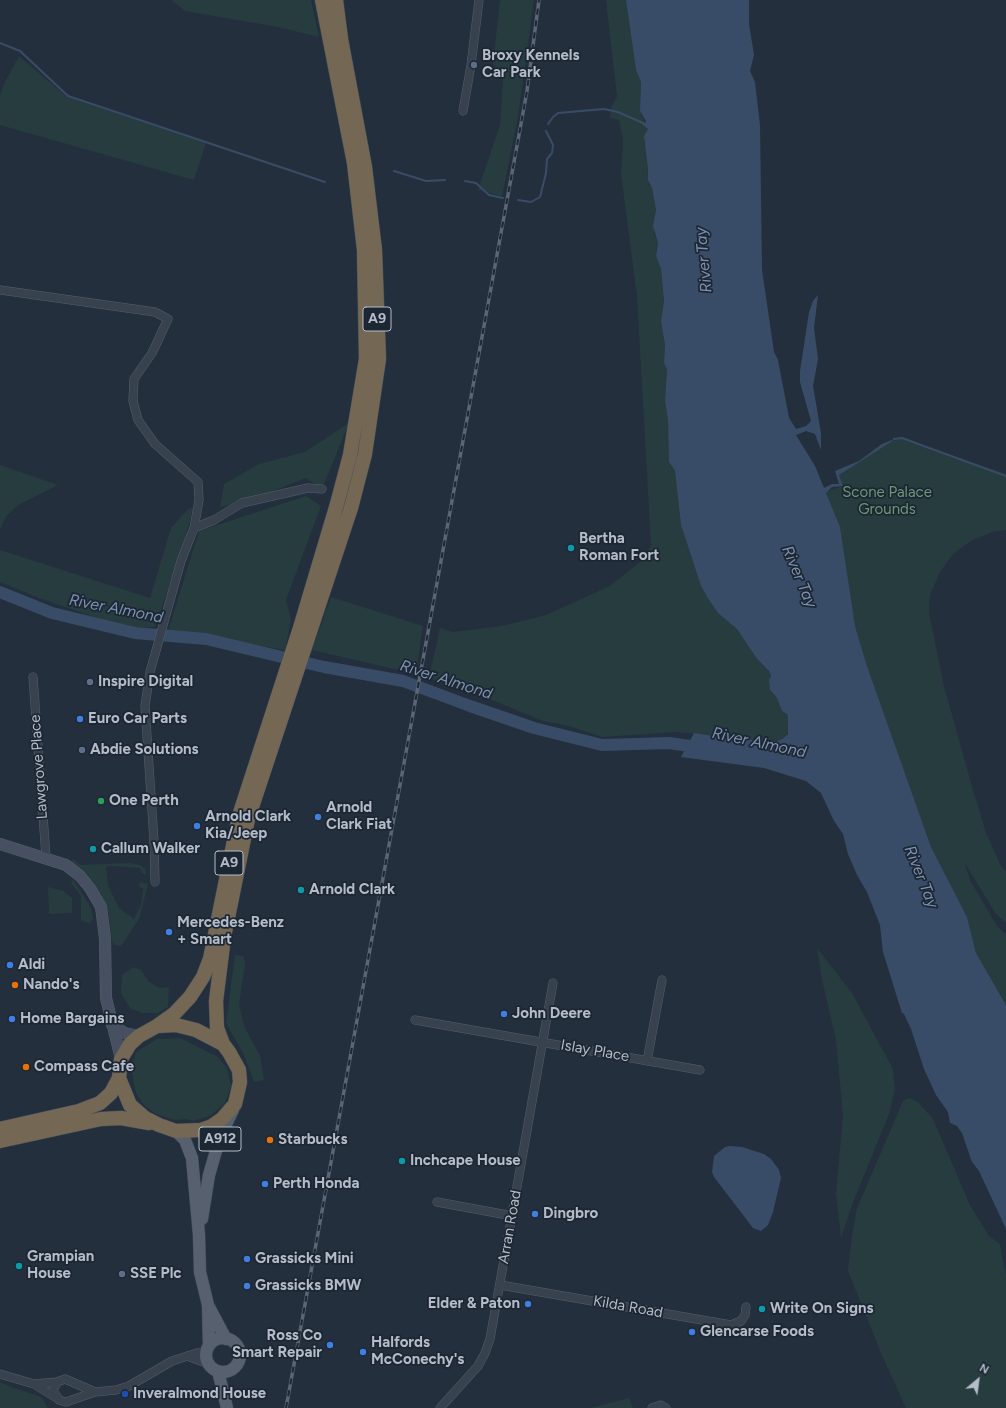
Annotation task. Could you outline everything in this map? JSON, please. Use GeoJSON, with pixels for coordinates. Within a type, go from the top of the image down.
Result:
{"type":"FeatureCollection","features":[{"type":"Feature","properties":{"kind":"highway","name":"A9"},"geometry":{"type":"LineString","coordinates":[[305,629],[350,455],[366,359],[364,250],[354,170],[322,0]]}},
{"type":"Feature","properties":{"kind":"highway","name":"A9"},"geometry":{"type":"LineString","coordinates":[[157,1026],[174,1014],[190,997],[203,977],[210,960],[238,816],[305,629],[351,508],[365,454],[379,359],[374,242],[365,167],[341,39],[336,0]]}},
{"type":"Feature","properties":{"kind":"highway","name":"A9"},"geometry":{"type":"LineString","coordinates":[[223,1044],[215,1019],[224,937],[248,819],[285,687]]}},
{"type":"Feature","properties":{"kind":"highway"},"geometry":{"type":"LineString","coordinates":[[0,1129],[79,1111],[100,1103],[111,1093],[119,1078],[122,1059],[130,1044],[157,1026],[183,1026],[223,1044],[236,1063],[238,1070],[240,1082],[235,1104],[222,1119],[212,1126],[195,1131],[176,1130],[159,1125],[121,1118],[101,1119],[0,1141]]}},
{"type":"Feature","properties":{"kind":"highway"},"geometry":{"type":"LineString","coordinates":[[119,1078],[130,1105],[145,1118],[159,1125]]}},
{"type":"Feature","properties":{"kind":"main road","name":"A912"},"geometry":{"type":"LineString","coordinates":[[199,1235],[209,1175],[220,1136],[235,1104]]}},
{"type":"Feature","properties":{"kind":"main road","name":"A912"},"geometry":{"type":"LineString","coordinates":[[176,1130],[185,1140],[192,1158],[199,1235],[200,1272],[208,1305],[211,1358],[227,1406]]}},
{"type":"Feature","properties":{"kind":"main road","name":"A912"},"geometry":{"type":"LineString","coordinates":[[208,1305],[226,1339],[234,1342],[239,1350],[240,1359],[234,1368],[227,1406]]}},
{"type":"Feature","properties":{"kind":"main road"},"geometry":{"type":"LineString","coordinates":[[226,1339],[217,1340],[211,1358],[226,1372],[234,1368]]}},
{"type":"Feature","properties":{"kind":"street"},"geometry":{"type":"LineString","coordinates":[[463,111],[471,65],[479,0]]}},
{"type":"Feature","properties":{"kind":"street"},"geometry":{"type":"LineString","coordinates":[[0,290],[155,312],[168,319],[152,353],[134,379],[133,401],[138,420],[155,444],[198,482],[198,500],[194,528],[180,561],[171,600],[150,672],[145,706],[154,841],[155,882]]}},
{"type":"Feature","properties":{"kind":"street"},"geometry":{"type":"LineString","coordinates":[[194,528],[214,520],[242,503],[308,488],[322,489]]}},
{"type":"Feature","properties":{"kind":"street","name":"Lawgrove Place"},"geometry":{"type":"LineString","coordinates":[[33,677],[46,858]]}},
{"type":"Feature","properties":{"kind":"street"},"geometry":{"type":"LineString","coordinates":[[0,844],[66,865],[80,876],[90,888],[101,907],[105,938],[106,998],[122,1059]]}},
{"type":"Feature","properties":{"kind":"street","name":"Islay Place"},"geometry":{"type":"LineString","coordinates":[[647,1061],[662,980]]}},
{"type":"Feature","properties":{"kind":"street","name":"Arran Road"},"geometry":{"type":"LineString","coordinates":[[440,1408],[472,1373],[485,1353],[490,1339],[513,1216],[553,983]]}},
{"type":"Feature","properties":{"kind":"street","name":"Islay Place"},"geometry":{"type":"LineString","coordinates":[[415,1020],[700,1070]]}},
{"type":"Feature","properties":{"kind":"street"},"geometry":{"type":"LineString","coordinates":[[112,1025],[125,1033],[140,1036]]}},
{"type":"Feature","properties":{"kind":"street"},"geometry":{"type":"LineString","coordinates":[[437,1202],[513,1216]]}},
{"type":"Feature","properties":{"kind":"street","name":"Kilda Road"},"geometry":{"type":"LineString","coordinates":[[500,1285],[731,1325],[741,1321],[745,1315],[746,1307]]}},
{"type":"Feature","properties":{"kind":"street"},"geometry":{"type":"LineString","coordinates":[[0,1374],[34,1384],[56,1398],[66,1402],[95,1392],[116,1390],[129,1386],[172,1360],[187,1356],[211,1358]]}},
{"type":"Feature","properties":{"kind":"street"},"geometry":{"type":"LineString","coordinates":[[34,1384],[57,1382],[65,1379],[95,1392]]}},
{"type":"Feature","properties":{"kind":"street"},"geometry":{"type":"LineString","coordinates":[[56,1398],[53,1391],[57,1382]]}},
{"type":"Feature","properties":{"kind":"street"},"geometry":{"type":"LineString","coordinates":[[73,1399],[77,1391],[74,1383]]}},
{"type":"Feature","properties":{"kind":"street"},"geometry":{"type":"LineString","coordinates":[[652,1408],[661,1405],[666,1408]]}},
{"type":"Feature","properties":{"kind":"green space"},"geometry":{"type":"Polygon","coordinates":[[[171,0],[311,0],[319,37],[278,27],[185,11],[171,0]]]}},
{"type":"Feature","properties":{"kind":"green space"},"geometry":{"type":"Polygon","coordinates":[[[500,0],[534,0],[518,117],[502,196],[478,190],[500,125],[503,79],[493,64],[500,0]]]}},
{"type":"Feature","properties":{"kind":"green space"},"geometry":{"type":"Polygon","coordinates":[[[606,0],[626,0],[636,70],[641,82],[640,111],[648,129],[644,138],[649,184],[652,188],[656,210],[654,233],[658,243],[656,256],[661,269],[664,301],[661,321],[665,345],[664,363],[667,369],[665,400],[668,421],[670,464],[675,471],[681,525],[701,586],[709,600],[718,613],[737,629],[757,659],[770,673],[770,691],[777,698],[782,711],[787,714],[788,719],[789,732],[780,740],[770,741],[677,732],[602,737],[569,726],[543,721],[475,693],[429,678],[440,628],[453,632],[502,626],[546,615],[610,586],[641,561],[651,545],[637,296],[621,174],[623,140],[619,120],[610,118],[611,107],[617,97],[606,0]]]}},
{"type":"Feature","properties":{"kind":"green space"},"geometry":{"type":"Polygon","coordinates":[[[19,56],[67,97],[206,143],[194,180],[0,125],[0,95],[19,56]]]}},
{"type":"Feature","properties":{"kind":"green space"},"geometry":{"type":"Polygon","coordinates":[[[349,423],[322,489],[306,478],[242,503],[220,507],[224,484],[259,464],[305,452],[349,423]]]}},
{"type":"Feature","properties":{"kind":"green space","name":"Scone Palace Grounds"},"geometry":{"type":"Polygon","coordinates":[[[902,438],[1006,474],[1006,530],[992,532],[971,541],[953,554],[940,572],[930,595],[929,613],[944,686],[971,783],[986,833],[1001,866],[1006,871],[1006,923],[996,914],[964,862],[970,880],[997,926],[1006,935],[1006,1005],[976,953],[967,917],[931,847],[867,666],[855,626],[826,492],[842,486],[839,475],[887,443],[902,438]]]}},
{"type":"Feature","properties":{"kind":"green space"},"geometry":{"type":"Polygon","coordinates":[[[0,465],[58,485],[18,505],[6,516],[0,530],[0,465]]]}},
{"type":"Feature","properties":{"kind":"green space"},"geometry":{"type":"Polygon","coordinates":[[[306,496],[321,506],[286,600],[291,619],[285,650],[168,631],[199,531],[306,496]]]}},
{"type":"Feature","properties":{"kind":"green space"},"geometry":{"type":"Polygon","coordinates":[[[193,508],[184,542],[155,627],[129,628],[118,625],[42,599],[0,582],[0,550],[150,598],[171,528],[188,509],[193,508]]]}},
{"type":"Feature","properties":{"kind":"green space"},"geometry":{"type":"Polygon","coordinates":[[[331,597],[423,626],[416,674],[312,650],[331,597]]]}},
{"type":"Feature","properties":{"kind":"green space"},"geometry":{"type":"Polygon","coordinates":[[[73,859],[81,865],[131,863],[140,865],[145,869],[146,875],[142,873],[140,868],[106,867],[108,885],[119,908],[134,919],[141,905],[143,888],[139,887],[139,884],[141,882],[148,884],[139,919],[121,946],[114,945],[112,941],[108,910],[101,894],[93,881],[70,863],[73,859]]]}},
{"type":"Feature","properties":{"kind":"green space"},"geometry":{"type":"Polygon","coordinates":[[[73,879],[91,908],[93,919],[90,924],[81,920],[81,896],[71,883],[73,879]]]}},
{"type":"Feature","properties":{"kind":"green space"},"geometry":{"type":"Polygon","coordinates":[[[48,887],[63,891],[72,898],[72,913],[49,914],[48,887]]]}},
{"type":"Feature","properties":{"kind":"green space"},"geometry":{"type":"Polygon","coordinates":[[[817,948],[852,993],[893,1069],[895,1090],[889,1114],[852,1205],[841,1238],[836,1193],[843,1116],[836,1040],[822,980],[817,948]]]}},
{"type":"Feature","properties":{"kind":"green space"},"geometry":{"type":"Polygon","coordinates":[[[235,955],[243,956],[245,963],[239,1005],[244,1026],[260,1056],[264,1080],[254,1082],[244,1055],[226,1023],[235,955]]]}},
{"type":"Feature","properties":{"kind":"green space"},"geometry":{"type":"Polygon","coordinates":[[[133,967],[141,970],[148,981],[159,988],[169,987],[168,1007],[158,1013],[142,1013],[130,1008],[121,993],[122,975],[133,967]]]}},
{"type":"Feature","properties":{"kind":"green space"},"geometry":{"type":"Polygon","coordinates":[[[180,1038],[218,1057],[227,1068],[231,1086],[225,1103],[210,1116],[193,1121],[186,1119],[174,1120],[156,1114],[144,1105],[136,1093],[131,1069],[136,1052],[157,1039],[180,1038]]]}},
{"type":"Feature","properties":{"kind":"green space"},"geometry":{"type":"Polygon","coordinates":[[[909,1098],[918,1102],[933,1119],[970,1205],[989,1236],[1000,1244],[1006,1276],[1006,1408],[906,1408],[881,1353],[848,1271],[857,1208],[903,1101],[909,1098]]]}},
{"type":"Feature","properties":{"kind":"green space"},"geometry":{"type":"Polygon","coordinates":[[[0,1382],[41,1397],[48,1408],[0,1408],[0,1382]]]}},
{"type":"Feature","properties":{"kind":"green space"},"geometry":{"type":"Polygon","coordinates":[[[629,1398],[633,1408],[590,1408],[629,1398]]]}},
{"type":"Feature","properties":{"kind":"water","name":"River Tay"},"geometry":{"type":"Polygon","coordinates":[[[626,0],[749,0],[749,24],[754,55],[750,71],[755,82],[760,125],[762,270],[774,352],[778,360],[789,418],[796,429],[806,426],[811,421],[800,382],[800,371],[809,312],[813,301],[818,295],[814,328],[818,359],[813,386],[821,433],[821,450],[815,434],[806,431],[796,435],[815,466],[824,488],[832,484],[839,484],[835,471],[859,461],[882,444],[897,438],[839,475],[843,486],[832,487],[826,493],[840,527],[855,626],[867,666],[931,847],[967,917],[976,953],[1006,1005],[1006,1229],[979,1171],[972,1162],[962,1133],[957,1126],[950,1123],[948,1112],[936,1095],[924,1069],[911,1029],[904,1014],[902,1013],[883,952],[880,925],[867,892],[857,875],[848,854],[843,834],[834,821],[821,793],[806,781],[764,768],[681,757],[694,733],[727,738],[777,741],[788,734],[788,719],[787,714],[782,711],[777,698],[770,690],[769,680],[771,676],[769,671],[757,659],[737,629],[718,613],[701,586],[681,525],[675,471],[669,462],[668,421],[665,400],[667,369],[664,363],[665,345],[661,321],[664,301],[661,269],[656,256],[658,243],[653,226],[656,210],[652,188],[648,180],[644,136],[648,129],[642,124],[642,122],[645,123],[646,121],[640,111],[641,82],[636,70],[626,0]]]}},
{"type":"Feature","properties":{"kind":"water"},"geometry":{"type":"Polygon","coordinates":[[[725,1147],[742,1147],[764,1154],[771,1159],[779,1170],[781,1178],[773,1212],[768,1225],[761,1231],[753,1228],[714,1177],[712,1172],[714,1156],[725,1147]]]}},
{"type":"Feature","properties":{"kind":"waterway"},"geometry":{"type":"LineString","coordinates":[[0,43],[20,51],[68,96],[325,182]]}},
{"type":"Feature","properties":{"kind":"waterway"},"geometry":{"type":"LineString","coordinates":[[548,124],[558,113],[604,109],[618,112],[643,123]]}},
{"type":"Feature","properties":{"kind":"waterway"},"geometry":{"type":"LineString","coordinates":[[518,200],[531,202],[540,197],[546,173],[547,159],[552,153],[553,145],[546,131]]}},
{"type":"Feature","properties":{"kind":"waterway"},"geometry":{"type":"LineString","coordinates":[[394,171],[426,181],[445,180]]}},
{"type":"Feature","properties":{"kind":"waterway"},"geometry":{"type":"LineString","coordinates":[[465,181],[476,183],[489,195],[503,198]]}},
{"type":"Feature","properties":{"kind":"waterway"},"geometry":{"type":"LineString","coordinates":[[894,439],[902,438],[1006,476]]}},
{"type":"Feature","properties":{"kind":"waterway","name":"River Almond"},"geometry":{"type":"LineString","coordinates":[[0,592],[52,613],[135,633],[206,639],[324,667],[403,681],[534,728],[602,745],[669,743],[703,748]]}},
{"type":"Feature","properties":{"kind":"railway"},"geometry":{"type":"LineString","coordinates":[[286,1408],[527,91],[539,0]]}},
{"type":"Feature","properties":{"kind":"place","name":"Broxy Kennels Car Park"},"geometry":{"type":"Point","coordinates":[474,65]}},
{"type":"Feature","properties":{"kind":"place","name":"Bertha Roman Fort"},"geometry":{"type":"Point","coordinates":[571,548]}},
{"type":"Feature","properties":{"kind":"place","name":"Inspire Digital"},"geometry":{"type":"Point","coordinates":[90,682]}},
{"type":"Feature","properties":{"kind":"place","name":"Euro Car Parts"},"geometry":{"type":"Point","coordinates":[80,719]}},
{"type":"Feature","properties":{"kind":"place","name":"Abdie Solutions"},"geometry":{"type":"Point","coordinates":[82,750]}},
{"type":"Feature","properties":{"kind":"place","name":"One Perth"},"geometry":{"type":"Point","coordinates":[101,801]}},
{"type":"Feature","properties":{"kind":"place","name":"Arnold Clark Fiat"},"geometry":{"type":"Point","coordinates":[318,817]}},
{"type":"Feature","properties":{"kind":"place","name":"Arnold Clark Kia/Jeep"},"geometry":{"type":"Point","coordinates":[197,826]}},
{"type":"Feature","properties":{"kind":"place","name":"Callum Walker"},"geometry":{"type":"Point","coordinates":[93,849]}},
{"type":"Feature","properties":{"kind":"place","name":"Arnold Clark"},"geometry":{"type":"Point","coordinates":[301,890]}},
{"type":"Feature","properties":{"kind":"place","name":"Mercedes-Benz + Smart"},"geometry":{"type":"Point","coordinates":[169,932]}},
{"type":"Feature","properties":{"kind":"place","name":"Aldi"},"geometry":{"type":"Point","coordinates":[10,965]}},
{"type":"Feature","properties":{"kind":"place","name":"Nando's"},"geometry":{"type":"Point","coordinates":[15,985]}},
{"type":"Feature","properties":{"kind":"place","name":"John Deere"},"geometry":{"type":"Point","coordinates":[504,1014]}},
{"type":"Feature","properties":{"kind":"place","name":"Home Bargains"},"geometry":{"type":"Point","coordinates":[12,1019]}},
{"type":"Feature","properties":{"kind":"place","name":"Compass Cafe"},"geometry":{"type":"Point","coordinates":[26,1067]}},
{"type":"Feature","properties":{"kind":"place","name":"Starbucks"},"geometry":{"type":"Point","coordinates":[270,1140]}},
{"type":"Feature","properties":{"kind":"place","name":"Inchcape House"},"geometry":{"type":"Point","coordinates":[402,1161]}},
{"type":"Feature","properties":{"kind":"place","name":"Perth Honda"},"geometry":{"type":"Point","coordinates":[265,1184]}},
{"type":"Feature","properties":{"kind":"place","name":"Dingbro"},"geometry":{"type":"Point","coordinates":[535,1214]}},
{"type":"Feature","properties":{"kind":"place","name":"Grassicks Mini"},"geometry":{"type":"Point","coordinates":[247,1259]}},
{"type":"Feature","properties":{"kind":"place","name":"Grampian House"},"geometry":{"type":"Point","coordinates":[19,1266]}},
{"type":"Feature","properties":{"kind":"place","name":"SSE Plc"},"geometry":{"type":"Point","coordinates":[122,1274]}},
{"type":"Feature","properties":{"kind":"place","name":"Grassicks BMW"},"geometry":{"type":"Point","coordinates":[247,1286]}},
{"type":"Feature","properties":{"kind":"place","name":"Elder & Paton"},"geometry":{"type":"Point","coordinates":[528,1304]}},
{"type":"Feature","properties":{"kind":"place","name":"Write On Signs"},"geometry":{"type":"Point","coordinates":[762,1309]}},
{"type":"Feature","properties":{"kind":"place","name":"Glencarse Foods"},"geometry":{"type":"Point","coordinates":[692,1332]}},
{"type":"Feature","properties":{"kind":"place","name":"Ross Co Smart Repair"},"geometry":{"type":"Point","coordinates":[330,1345]}},
{"type":"Feature","properties":{"kind":"place","name":"Halfords McConechy's"},"geometry":{"type":"Point","coordinates":[363,1352]}},
{"type":"Feature","properties":{"kind":"place","name":"Inveralmond House"},"geometry":{"type":"Point","coordinates":[125,1394]}}]}
